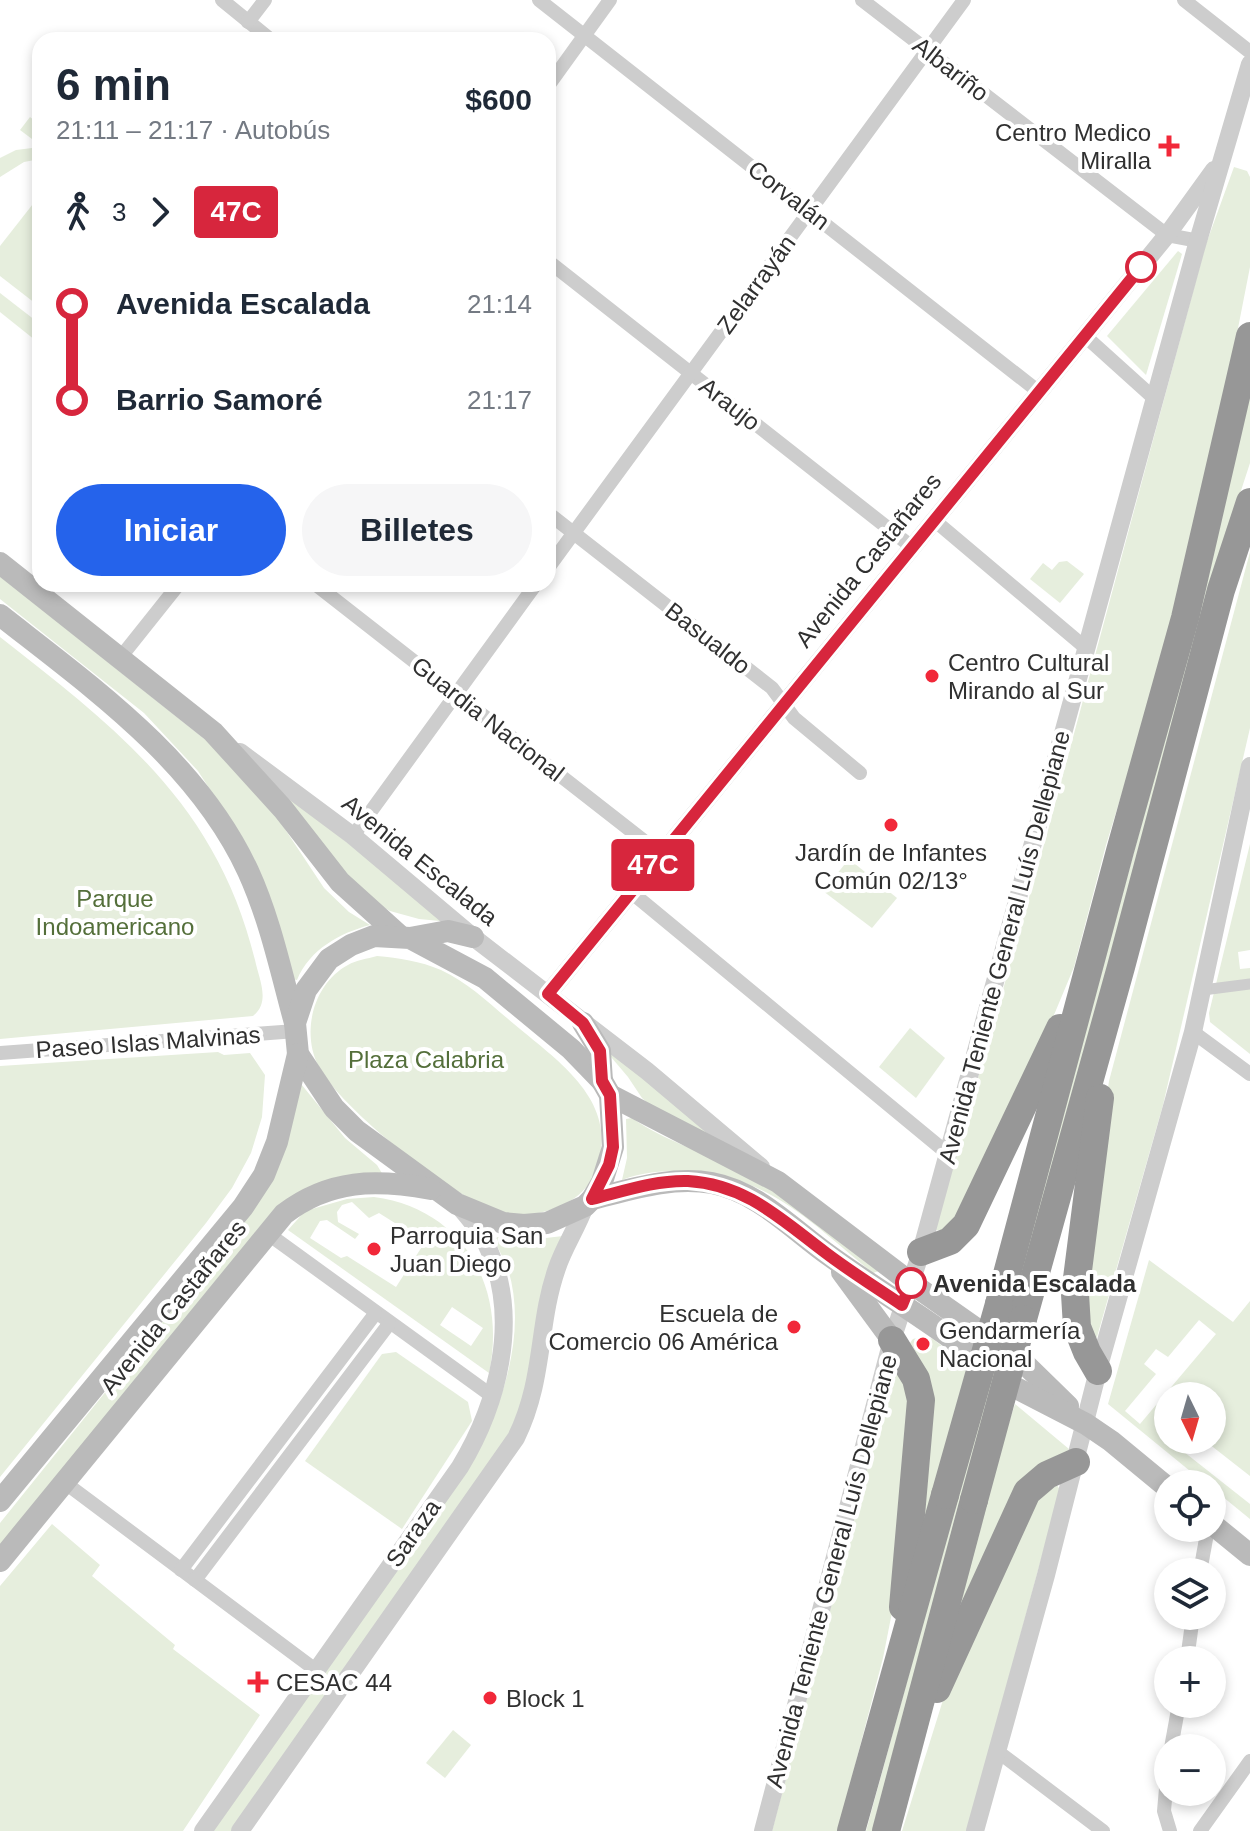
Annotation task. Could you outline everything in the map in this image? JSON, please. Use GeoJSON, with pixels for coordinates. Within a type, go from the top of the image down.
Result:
{"type":"FeatureCollection","features":[{"type":"Feature","properties":{"kind":"highway"},"geometry":{"type":"LineString","coordinates":[[851,1831],[999,1304],[1185,618],[1250,336]]}},
{"type":"Feature","properties":{"kind":"highway"},"geometry":{"type":"LineString","coordinates":[[886,1831],[1221,590],[1250,502]]}},
{"type":"Feature","properties":{"kind":"highway"},"geometry":{"type":"LineString","coordinates":[[921,1252],[950,1241],[966,1225],[1094,955]]}},
{"type":"Feature","properties":{"kind":"highway"},"geometry":{"type":"LineString","coordinates":[[1098,1371],[1080,1338],[1075,1294],[1096,1125],[1121,967]]}},
{"type":"Feature","properties":{"kind":"highway"},"geometry":{"type":"LineString","coordinates":[[892,1340],[916,1379],[921,1400],[900,1663]]}},
{"type":"Feature","properties":{"kind":"highway"},"geometry":{"type":"LineString","coordinates":[[907,1749],[1027,1492],[1047,1475],[1076,1462]]}},
{"type":"Feature","properties":{"kind":"main road","name":"Avenida Escalada"},"geometry":{"type":"LineString","coordinates":[[0,563],[32,588]]}},
{"type":"Feature","properties":{"kind":"main road","name":"Avenida Escalada"},"geometry":{"type":"LineString","coordinates":[[37,592],[213,732],[283,809],[340,882],[406,938],[485,978],[571,1049],[606,1088],[778,1182],[978,1330]]}},
{"type":"Feature","properties":{"kind":"main road"},"geometry":{"type":"LineString","coordinates":[[0,615],[127,718],[161,750],[215,814],[248,872],[271,933],[296,1036],[334,1108],[357,1131],[448,1197],[503,1223],[547,1223],[589,1202],[659,1183],[686,1181],[713,1184],[740,1192],[769,1208],[829,1255],[930,1321],[971,1353]]}},
{"type":"Feature","properties":{"kind":"main road","name":"Avenida Castañares"},"geometry":{"type":"LineString","coordinates":[[0,1501],[243,1207],[264,1175],[277,1142],[306,990],[329,959],[351,945],[374,936],[406,938],[448,931],[473,937]]}},
{"type":"Feature","properties":{"kind":"main road"},"geometry":{"type":"LineString","coordinates":[[583,1023],[600,1051],[613,1147],[609,1165],[589,1202]]}},
{"type":"Feature","properties":{"kind":"main road","name":"Avenida Castañares"},"geometry":{"type":"LineString","coordinates":[[0,1561],[267,1233],[298,1203],[340,1185],[401,1183],[448,1197]]}},
{"type":"Feature","properties":{"kind":"main road"},"geometry":{"type":"LineString","coordinates":[[829,1255],[892,1340]]}},
{"type":"Feature","properties":{"kind":"main road"},"geometry":{"type":"LineString","coordinates":[[1026,1365],[1086,1424]]}},
{"type":"Feature","properties":{"kind":"main road"},"geometry":{"type":"LineString","coordinates":[[1018,1389],[1086,1424],[1154,1476]]}},
{"type":"Feature","properties":{"kind":"main road"},"geometry":{"type":"LineString","coordinates":[[1226,1535],[1250,1555]]}},
{"type":"Feature","properties":{"kind":"street"},"geometry":{"type":"LineString","coordinates":[[222,0],[261,32]]}},
{"type":"Feature","properties":{"kind":"street"},"geometry":{"type":"LineString","coordinates":[[248,22],[265,0]]}},
{"type":"Feature","properties":{"kind":"street","name":"Corvalán"},"geometry":{"type":"LineString","coordinates":[[539,0],[1039,392]]}},
{"type":"Feature","properties":{"kind":"street"},"geometry":{"type":"LineString","coordinates":[[556,75],[610,0]]}},
{"type":"Feature","properties":{"kind":"street","name":"Albariño"},"geometry":{"type":"LineString","coordinates":[[862,0],[1167,235],[1199,241]]}},
{"type":"Feature","properties":{"kind":"street","name":"Zelarrayán"},"geometry":{"type":"LineString","coordinates":[[556,557],[964,0]]}},
{"type":"Feature","properties":{"kind":"street"},"geometry":{"type":"LineString","coordinates":[[1184,0],[1250,52]]}},
{"type":"Feature","properties":{"kind":"street","name":"Avenida Teniente General Luís Dellepiane"},"geometry":{"type":"LineString","coordinates":[[763,1831],[892,1340],[921,1252],[1250,64]]}},
{"type":"Feature","properties":{"kind":"street","name":"Avenida Castañares"},"geometry":{"type":"LineString","coordinates":[[548,994],[1167,235],[1225,155]]}},
{"type":"Feature","properties":{"kind":"street","name":"Araujo"},"geometry":{"type":"LineString","coordinates":[[556,267],[912,547]]}},
{"type":"Feature","properties":{"kind":"street"},"geometry":{"type":"LineString","coordinates":[[1085,336],[1156,400]]}},
{"type":"Feature","properties":{"kind":"street","name":"Basualdo"},"geometry":{"type":"LineString","coordinates":[[556,519],[772,688],[794,718],[860,773]]}},
{"type":"Feature","properties":{"kind":"street"},"geometry":{"type":"LineString","coordinates":[[934,520],[1087,649]]}},
{"type":"Feature","properties":{"kind":"street"},"geometry":{"type":"LineString","coordinates":[[120,658],[173,592]]}},
{"type":"Feature","properties":{"kind":"street","name":"Guardia Nacional"},"geometry":{"type":"LineString","coordinates":[[325,592],[662,855]]}},
{"type":"Feature","properties":{"kind":"street"},"geometry":{"type":"LineString","coordinates":[[353,836],[530,592]]}},
{"type":"Feature","properties":{"kind":"street","name":"Avenida Escalada"},"geometry":{"type":"LineString","coordinates":[[213,732],[353,836],[473,937],[647,1071],[778,1182]]}},
{"type":"Feature","properties":{"kind":"street"},"geometry":{"type":"LineString","coordinates":[[975,1831],[1098,1371],[1193,1032],[1250,766]]}},
{"type":"Feature","properties":{"kind":"street"},"geometry":{"type":"LineString","coordinates":[[631,892],[947,1153]]}},
{"type":"Feature","properties":{"kind":"street"},"geometry":{"type":"LineString","coordinates":[[1203,990],[1250,984]]}},
{"type":"Feature","properties":{"kind":"street"},"geometry":{"type":"LineString","coordinates":[[1193,1032],[1250,1074]]}},
{"type":"Feature","properties":{"kind":"street","name":"Paseo Islas Malvinas"},"geometry":{"type":"LineString","coordinates":[[0,1053],[296,1036]]}},
{"type":"Feature","properties":{"kind":"street","name":"Saraza"},"geometry":{"type":"LineString","coordinates":[[203,1831],[460,1467],[483,1422],[498,1378],[502,1347],[503,1314],[499,1287],[490,1251],[448,1197]]}},
{"type":"Feature","properties":{"kind":"street","name":"Saraza"},"geometry":{"type":"LineString","coordinates":[[240,1831],[516,1438],[534,1393],[557,1267],[589,1202]]}},
{"type":"Feature","properties":{"kind":"street"},"geometry":{"type":"LineString","coordinates":[[267,1233],[492,1396]]}},
{"type":"Feature","properties":{"kind":"street"},"geometry":{"type":"LineString","coordinates":[[181,1570],[375,1314]]}},
{"type":"Feature","properties":{"kind":"street"},"geometry":{"type":"LineString","coordinates":[[195,1580],[389,1324]]}},
{"type":"Feature","properties":{"kind":"street"},"geometry":{"type":"LineString","coordinates":[[64,1482],[317,1671]]}},
{"type":"Feature","properties":{"kind":"street"},"geometry":{"type":"LineString","coordinates":[[997,1751],[1103,1831]]}},
{"type":"Feature","properties":{"kind":"street"},"geometry":{"type":"LineString","coordinates":[[1200,1831],[1250,1761]]}},
{"type":"Feature","properties":{"kind":"street"},"geometry":{"type":"LineString","coordinates":[[1164,1806],[1170,1831]]}},
{"type":"Feature","properties":{"kind":"green space"},"geometry":{"type":"Polygon","coordinates":[[[30,117],[32,119],[32,139],[20,130],[30,117]]]}},
{"type":"Feature","properties":{"kind":"green space"},"geometry":{"type":"Polygon","coordinates":[[[32,148],[32,160],[0,177],[0,158],[16,150],[32,148]]]}},
{"type":"Feature","properties":{"kind":"green space"},"geometry":{"type":"Polygon","coordinates":[[[1234,167],[1247,171],[1250,177],[1250,267],[1191,568],[1106,845],[1074,967],[1021,1094],[953,1231],[935,1230],[1047,834],[1205,247],[1234,167]]]}},
{"type":"Feature","properties":{"kind":"green space"},"geometry":{"type":"Polygon","coordinates":[[[32,205],[32,301],[0,276],[0,246],[32,205]]]}},
{"type":"Feature","properties":{"kind":"green space"},"geometry":{"type":"Polygon","coordinates":[[[1178,251],[1182,254],[1146,375],[1107,336],[1178,251]]]}},
{"type":"Feature","properties":{"kind":"green space"},"geometry":{"type":"Polygon","coordinates":[[[0,293],[32,318],[32,338],[0,312],[0,293]]]}},
{"type":"Feature","properties":{"kind":"green space"},"geometry":{"type":"Polygon","coordinates":[[[1250,389],[1250,463],[1222,549],[873,1831],[866,1831],[1204,596],[1250,389]]]}},
{"type":"Feature","properties":{"kind":"green space"},"geometry":{"type":"Polygon","coordinates":[[[1250,552],[1250,728],[1163,1105],[1097,1337],[1093,1341],[1084,1339],[1093,1190],[1109,1081],[1250,552]]]}},
{"type":"Feature","properties":{"kind":"green space"},"geometry":{"type":"Polygon","coordinates":[[[1067,561],[1084,574],[1060,603],[1030,579],[1043,563],[1052,570],[1059,562],[1067,561]]]}},
{"type":"Feature","properties":{"kind":"green space"},"geometry":{"type":"Polygon","coordinates":[[[0,576],[222,753],[263,796],[324,888],[349,912],[370,925],[327,944],[310,959],[297,980],[291,979],[233,825],[198,771],[144,713],[0,599],[0,576]]]}},
{"type":"Feature","properties":{"kind":"green space","name":"Parque Indoamericano"},"geometry":{"type":"Polygon","coordinates":[[[0,637],[123,739],[158,775],[189,814],[216,857],[238,905],[263,997],[253,1016],[0,1039],[0,637]]]}},
{"type":"Feature","properties":{"kind":"green space"},"geometry":{"type":"Polygon","coordinates":[[[272,783],[441,917],[440,921],[390,911],[365,897],[272,783]]]}},
{"type":"Feature","properties":{"kind":"green space"},"geometry":{"type":"Polygon","coordinates":[[[1250,844],[1250,950],[1238,952],[1240,969],[1250,968],[1250,1054],[1210,1022],[1209,1013],[1250,844]]]}},
{"type":"Feature","properties":{"kind":"green space"},"geometry":{"type":"Polygon","coordinates":[[[849,859],[897,898],[872,928],[823,891],[849,859]]]}},
{"type":"Feature","properties":{"kind":"green space","name":"Plaza Calabria"},"geometry":{"type":"Polygon","coordinates":[[[377,956],[425,964],[461,981],[549,1053],[581,1086],[593,1104],[600,1124],[602,1146],[592,1179],[572,1200],[528,1215],[505,1214],[485,1206],[431,1174],[402,1152],[349,1105],[330,1083],[313,1052],[311,1023],[314,1009],[319,996],[336,973],[351,963],[377,956]]]}},
{"type":"Feature","properties":{"kind":"green space"},"geometry":{"type":"Polygon","coordinates":[[[910,1028],[945,1058],[916,1098],[879,1067],[910,1028]]]}},
{"type":"Feature","properties":{"kind":"green space"},"geometry":{"type":"Polygon","coordinates":[[[600,1044],[737,1151],[656,1111],[642,1098],[600,1044]]]}},
{"type":"Feature","properties":{"kind":"green space"},"geometry":{"type":"Polygon","coordinates":[[[218,1052],[224,1055],[250,1053],[265,1075],[262,1117],[251,1153],[232,1188],[206,1223],[0,1477],[0,1066],[218,1052]]]}},
{"type":"Feature","properties":{"kind":"green space"},"geometry":{"type":"Polygon","coordinates":[[[297,1079],[345,1138],[377,1165],[383,1175],[314,1188],[0,1553],[0,1523],[239,1226],[297,1079]]]}},
{"type":"Feature","properties":{"kind":"green space"},"geometry":{"type":"Polygon","coordinates":[[[632,1118],[752,1178],[808,1216],[879,1271],[873,1273],[786,1204],[739,1181],[682,1171],[652,1172],[622,1180],[627,1158],[626,1119],[632,1118]]]}},
{"type":"Feature","properties":{"kind":"green space"},"geometry":{"type":"Polygon","coordinates":[[[374,1197],[406,1205],[432,1218],[455,1236],[472,1258],[484,1283],[491,1311],[493,1342],[489,1373],[288,1230],[305,1211],[347,1199],[374,1197]],[[352,1202],[342,1205],[337,1212],[338,1222],[359,1234],[355,1239],[327,1220],[320,1221],[310,1238],[341,1258],[347,1256],[396,1287],[425,1242],[379,1213],[369,1218],[352,1202]],[[452,1307],[440,1325],[471,1346],[483,1328],[452,1307]]]}},
{"type":"Feature","properties":{"kind":"green space"},"geometry":{"type":"Polygon","coordinates":[[[563,1236],[532,1376],[512,1430],[234,1831],[210,1831],[477,1454],[504,1388],[514,1340],[513,1292],[508,1269],[495,1241],[497,1237],[520,1241],[563,1236]]]}},
{"type":"Feature","properties":{"kind":"green space"},"geometry":{"type":"Polygon","coordinates":[[[1149,1260],[1233,1322],[1250,1301],[1250,1476],[1222,1454],[1226,1454],[1226,1382],[1175,1382],[1216,1334],[1199,1320],[1168,1357],[1156,1349],[1144,1364],[1156,1374],[1125,1411],[1140,1424],[1154,1407],[1154,1442],[1108,1404],[1149,1260]]]}},
{"type":"Feature","properties":{"kind":"green space"},"geometry":{"type":"Polygon","coordinates":[[[924,1336],[933,1339],[967,1366],[920,1552],[909,1344],[913,1339],[924,1336]]]}},
{"type":"Feature","properties":{"kind":"green space"},"geometry":{"type":"Polygon","coordinates":[[[396,1352],[468,1402],[472,1421],[402,1529],[305,1461],[382,1354],[396,1352]]]}},
{"type":"Feature","properties":{"kind":"green space"},"geometry":{"type":"Polygon","coordinates":[[[900,1372],[911,1380],[896,1592],[883,1658],[838,1831],[772,1831],[891,1379],[900,1372]]]}},
{"type":"Feature","properties":{"kind":"green space"},"geometry":{"type":"Polygon","coordinates":[[[1015,1404],[1069,1449],[952,1636],[995,1465],[1015,1404]]]}},
{"type":"Feature","properties":{"kind":"green space"},"geometry":{"type":"Polygon","coordinates":[[[1169,1454],[1187,1454],[1207,1470],[1189,1470],[1169,1454]]]}},
{"type":"Feature","properties":{"kind":"green space"},"geometry":{"type":"Polygon","coordinates":[[[1057,1485],[1060,1490],[967,1831],[902,1831],[943,1700],[1033,1494],[1057,1485]]]}},
{"type":"Feature","properties":{"kind":"green space"},"geometry":{"type":"Polygon","coordinates":[[[1226,1485],[1250,1504],[1250,1519],[1226,1499],[1226,1485]]]}},
{"type":"Feature","properties":{"kind":"green space"},"geometry":{"type":"Polygon","coordinates":[[[52,1524],[100,1565],[92,1576],[175,1645],[173,1649],[260,1715],[183,1831],[0,1831],[0,1586],[52,1524]]]}},
{"type":"Feature","properties":{"kind":"green space"},"geometry":{"type":"Polygon","coordinates":[[[453,1730],[471,1745],[445,1778],[426,1763],[453,1730]]]}},
{"type":"Feature","properties":{"kind":"bus line","name":"47C"},"geometry":{"type":"LineString","coordinates":[[911,1283],[902,1305],[829,1255],[769,1208],[740,1192],[713,1184],[686,1181],[659,1183],[592,1199],[609,1165],[613,1147],[610,1095],[602,1081],[600,1051],[583,1023],[548,994],[1141,267]]}},
{"type":"Feature","properties":{"kind":"place","name":"Centro Medico Miralla"},"geometry":{"type":"Point","coordinates":[1169,146]}},
{"type":"Feature","properties":{"kind":"place","name":"Centro Cultural Mirando al Sur"},"geometry":{"type":"Point","coordinates":[932,676]}},
{"type":"Feature","properties":{"kind":"place","name":"Jardín de Infantes Común 02/13°"},"geometry":{"type":"Point","coordinates":[891,825]}},
{"type":"Feature","properties":{"kind":"place","name":"Parroquia San Juan Diego"},"geometry":{"type":"Point","coordinates":[374,1249]}},
{"type":"Feature","properties":{"kind":"place","name":"Avenida Escalada"},"geometry":{"type":"Point","coordinates":[911,1283]}},
{"type":"Feature","properties":{"kind":"place","name":"Escuela de Comercio 06 América"},"geometry":{"type":"Point","coordinates":[794,1327]}},
{"type":"Feature","properties":{"kind":"place","name":"Gendarmería Nacional"},"geometry":{"type":"Point","coordinates":[923,1344]}},
{"type":"Feature","properties":{"kind":"place","name":"CESAC 44"},"geometry":{"type":"Point","coordinates":[258,1682]}},
{"type":"Feature","properties":{"kind":"place","name":"Block 1"},"geometry":{"type":"Point","coordinates":[490,1698]}}]}
